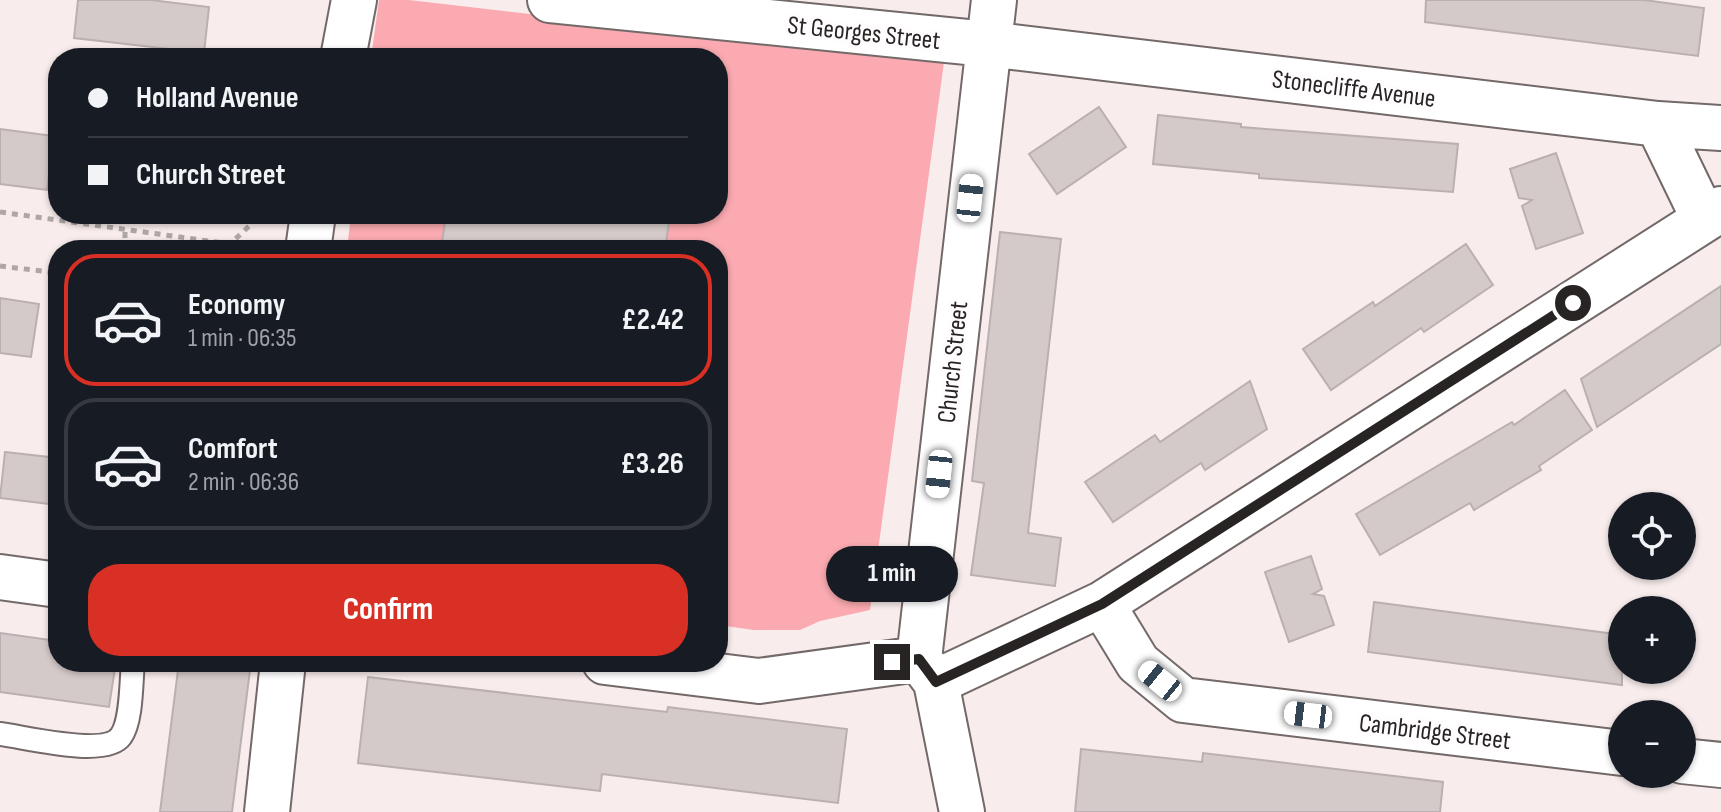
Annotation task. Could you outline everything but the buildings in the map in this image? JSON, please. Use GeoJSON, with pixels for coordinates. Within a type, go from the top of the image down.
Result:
{"type":"FeatureCollection","features":[{"type":"Feature","properties":{"kind":"street"},"geometry":{"type":"LineString","coordinates":[[345,48],[354,0]]}},
{"type":"Feature","properties":{"kind":"street","name":"St Georges Street"},"geometry":{"type":"LineString","coordinates":[[550,0],[987,44]]}},
{"type":"Feature","properties":{"kind":"street","name":"Church Street"},"geometry":{"type":"LineString","coordinates":[[962,812],[927,670],[987,44],[994,0]]}},
{"type":"Feature","properties":{"kind":"street","name":"Stonecliffe Avenue"},"geometry":{"type":"LineString","coordinates":[[987,44],[1658,124],[1721,128]]}},
{"type":"Feature","properties":{"kind":"street"},"geometry":{"type":"LineString","coordinates":[[686,672],[759,681],[927,670],[1102,604],[1712,214],[1658,124]]}},
{"type":"Feature","properties":{"kind":"street"},"geometry":{"type":"LineString","coordinates":[[0,577],[48,584]]}},
{"type":"Feature","properties":{"kind":"street","name":"Cambridge Street"},"geometry":{"type":"LineString","coordinates":[[1102,604],[1138,663],[1183,700],[1608,751]]}},
{"type":"Feature","properties":{"kind":"street"},"geometry":{"type":"LineString","coordinates":[[267,812],[282,672]]}},
{"type":"Feature","properties":{"kind":"street"},"geometry":{"type":"LineString","coordinates":[[1696,762],[1721,765]]}},
{"type":"Feature","properties":{"kind":"lane"},"geometry":{"type":"LineString","coordinates":[[0,734],[89,747],[115,743],[124,734],[132,672]]}},
{"type":"Feature","properties":{"kind":"path"},"geometry":{"type":"LineString","coordinates":[[0,212],[48,219]]}},
{"type":"Feature","properties":{"kind":"path"},"geometry":{"type":"LineString","coordinates":[[88,224],[189,240]]}},
{"type":"Feature","properties":{"kind":"path"},"geometry":{"type":"LineString","coordinates":[[237,240],[252,224]]}},
{"type":"Feature","properties":{"kind":"path"},"geometry":{"type":"LineString","coordinates":[[125,229],[125,240]]}},
{"type":"Feature","properties":{"kind":"path"},"geometry":{"type":"LineString","coordinates":[[0,266],[48,272]]}},
{"type":"Feature","properties":{"kind":"shaded area"},"geometry":{"type":"Polygon","coordinates":[[[379,0],[409,0],[944,62],[870,610],[820,621],[800,630],[728,626],[728,240],[348,240],[350,224],[728,224],[728,48],[372,48],[379,0]]]}},
{"type":"Feature","properties":{"kind":"route"},"geometry":{"type":"LineString","coordinates":[[892,662],[919,659],[936,682],[1102,604],[1573,303]]}}]}
